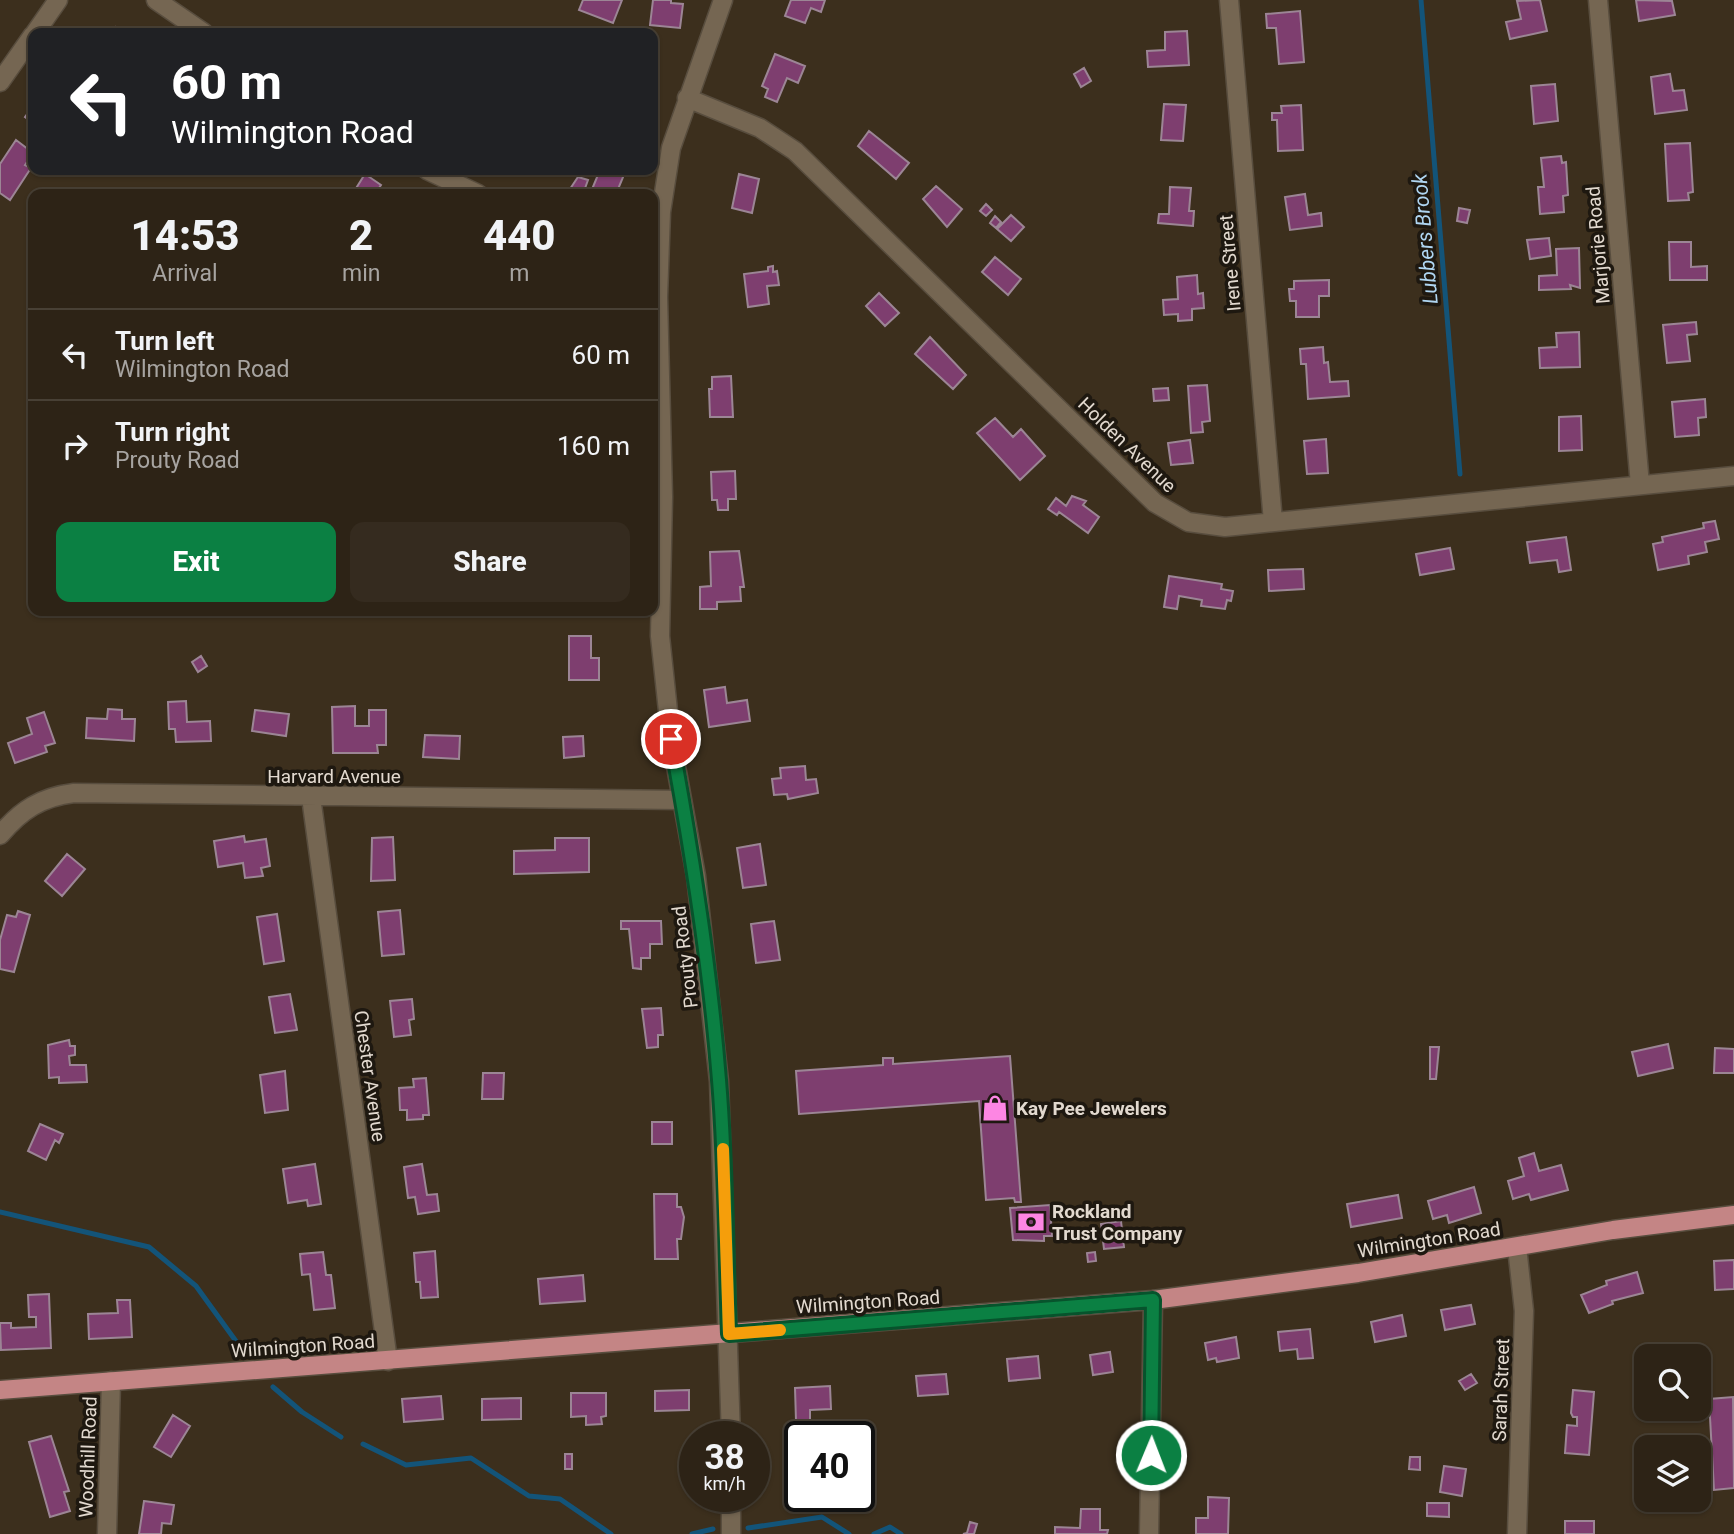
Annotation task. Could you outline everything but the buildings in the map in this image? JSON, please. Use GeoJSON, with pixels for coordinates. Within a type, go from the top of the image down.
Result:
{"type":"FeatureCollection","features":[{"type":"Feature","properties":{"kind":"main road","name":"Wilmington Road"},"geometry":{"type":"LineString","coordinates":[[0,1390],[1153,1300],[1358,1273],[1734,1215]]}},
{"type":"Feature","properties":{"kind":"street"},"geometry":{"type":"LineString","coordinates":[[38,28],[58,0]]}},
{"type":"Feature","properties":{"kind":"street"},"geometry":{"type":"LineString","coordinates":[[156,0],[197,28]]}},
{"type":"Feature","properties":{"kind":"street","name":"Prouty Road"},"geometry":{"type":"LineString","coordinates":[[658,242],[667,170],[687,98],[723,0]]}},
{"type":"Feature","properties":{"kind":"street","name":"Irene Street"},"geometry":{"type":"LineString","coordinates":[[1229,0],[1273,522]]}},
{"type":"Feature","properties":{"kind":"street","name":"Marjorie Road"},"geometry":{"type":"LineString","coordinates":[[1598,0],[1640,485]]}},
{"type":"Feature","properties":{"kind":"street"},"geometry":{"type":"LineString","coordinates":[[0,82],[28,42]]}},
{"type":"Feature","properties":{"kind":"street","name":"Holden Avenue"},"geometry":{"type":"LineString","coordinates":[[687,98],[760,128],[795,150],[1163,509],[1179,519],[1206,527],[1273,522],[1734,476]]}},
{"type":"Feature","properties":{"kind":"street"},"geometry":{"type":"LineString","coordinates":[[436,175],[462,189]]}},
{"type":"Feature","properties":{"kind":"street","name":"Prouty Road"},"geometry":{"type":"LineString","coordinates":[[658,353],[663,497],[660,636],[671,739],[697,889],[718,1069],[731,1421]]}},
{"type":"Feature","properties":{"kind":"street","name":"Harvard Avenue"},"geometry":{"type":"LineString","coordinates":[[0,835],[32,805],[64,794],[682,800]]}},
{"type":"Feature","properties":{"kind":"street","name":"Chester Avenue"},"geometry":{"type":"LineString","coordinates":[[311,797],[388,1361]]}},
{"type":"Feature","properties":{"kind":"street","name":"Sarah Street"},"geometry":{"type":"LineString","coordinates":[[1517,1247],[1524,1301],[1517,1534]]}},
{"type":"Feature","properties":{"kind":"street"},"geometry":{"type":"LineString","coordinates":[[1149,1534],[1153,1300]]}},
{"type":"Feature","properties":{"kind":"street","name":"Woodhill Road"},"geometry":{"type":"LineString","coordinates":[[107,1534],[111,1381]]}},
{"type":"Feature","properties":{"kind":"street"},"geometry":{"type":"LineString","coordinates":[[731,1512],[731,1534]]}},
{"type":"Feature","properties":{"kind":"waterway","name":"Lubbers Brook"},"geometry":{"type":"LineString","coordinates":[[1421,0],[1460,474]]}},
{"type":"Feature","properties":{"kind":"waterway"},"geometry":{"type":"LineString","coordinates":[[0,1212],[149,1247],[196,1286],[238,1344]]}},
{"type":"Feature","properties":{"kind":"waterway"},"geometry":{"type":"LineString","coordinates":[[273,1387],[302,1412],[341,1437]]}},
{"type":"Feature","properties":{"kind":"waterway"},"geometry":{"type":"LineString","coordinates":[[363,1444],[406,1465],[471,1458],[529,1496],[560,1499],[611,1534]]}},
{"type":"Feature","properties":{"kind":"waterway"},"geometry":{"type":"LineString","coordinates":[[748,1528],[822,1517],[849,1534]]}},
{"type":"Feature","properties":{"kind":"waterway"},"geometry":{"type":"LineString","coordinates":[[874,1534],[890,1527],[901,1534]]}},
{"type":"Feature","properties":{"kind":"waterway"},"geometry":{"type":"LineString","coordinates":[[692,1534],[713,1529]]}},
{"type":"Feature","properties":{"kind":"slow traffic"},"geometry":{"type":"LineString","coordinates":[[723,1149],[729,1334],[780,1330]]}},
{"type":"Feature","properties":{"kind":"place","name":"Kay Pee Jewelers"},"geometry":{"type":"Point","coordinates":[995,1108]}},
{"type":"Feature","properties":{"kind":"place","name":"Rockland Trust Company"},"geometry":{"type":"Point","coordinates":[1031,1222]}},
{"type":"Feature","properties":{"kind":"route"},"geometry":{"type":"LineString","coordinates":[[671,739],[696,876],[715,1032],[724,1174],[729,1334],[1153,1300],[1151,1455]]}}]}
